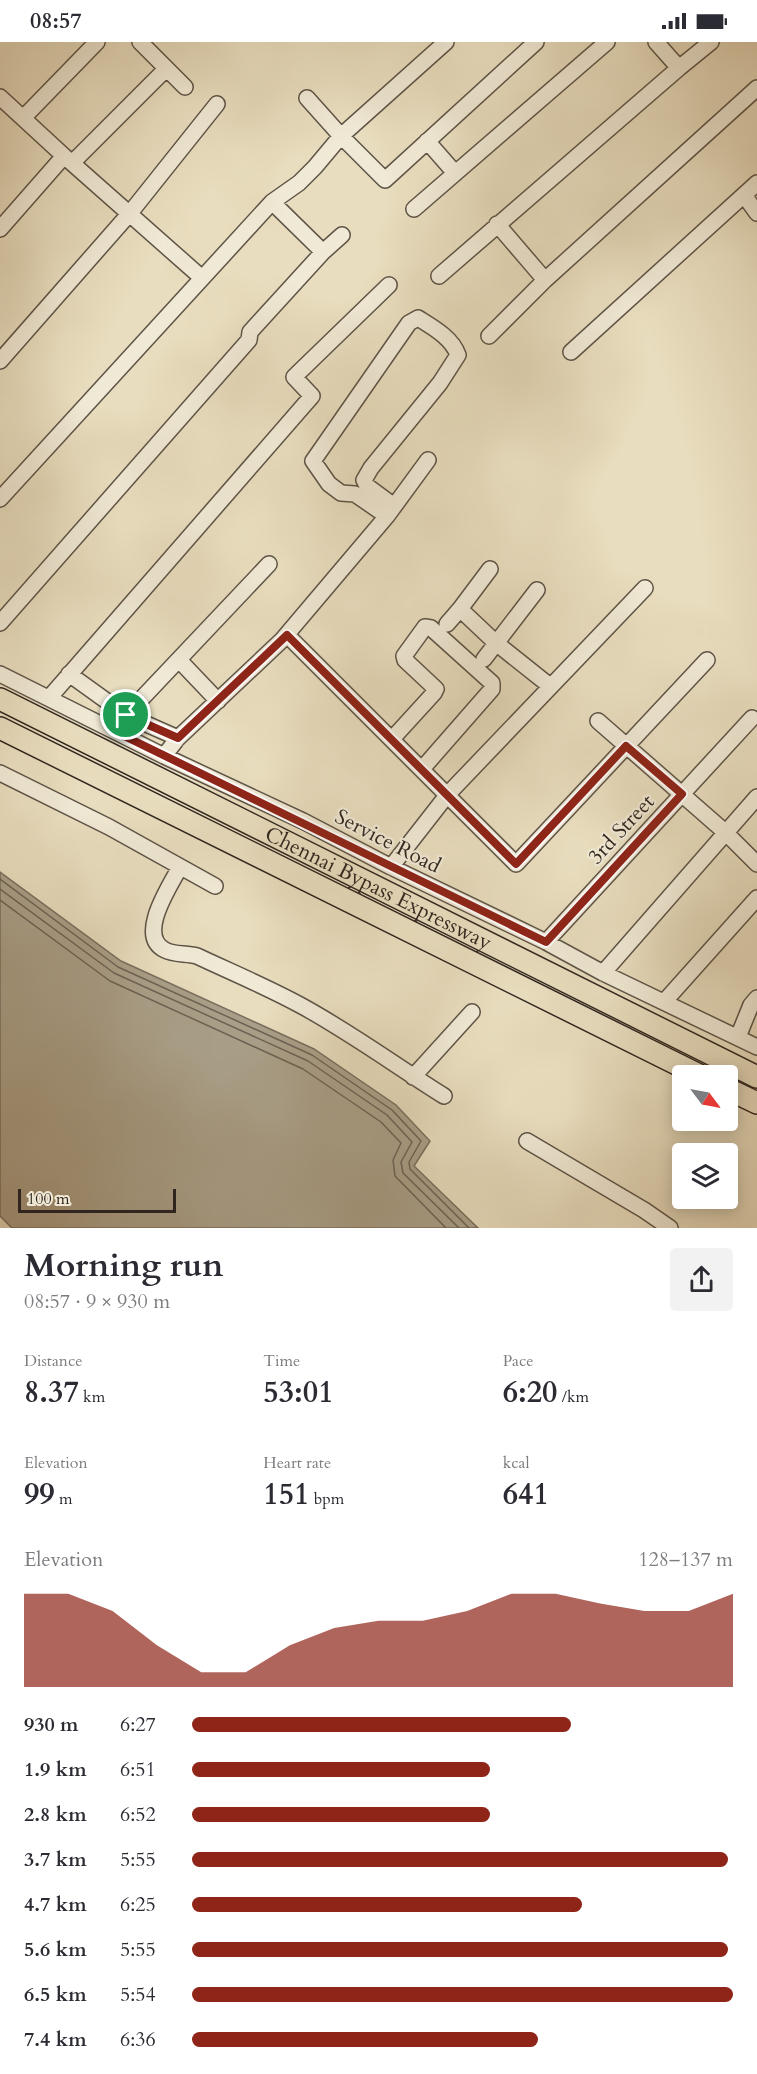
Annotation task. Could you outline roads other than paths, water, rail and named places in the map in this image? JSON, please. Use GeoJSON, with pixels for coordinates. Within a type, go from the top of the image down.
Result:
{"type":"FeatureCollection","features":[{"type":"Feature","properties":{"kind":"highway","name":"Chennai Bypass Expressway"},"geometry":{"type":"LineString","coordinates":[[0,699],[757,1077]]}},
{"type":"Feature","properties":{"kind":"highway","name":"Chennai Bypass Expressway"},"geometry":{"type":"LineString","coordinates":[[0,728],[679,1065]]}},
{"type":"Feature","properties":{"kind":"highway"},"geometry":{"type":"LineString","coordinates":[[738,1094],[757,1103]]}},
{"type":"Feature","properties":{"kind":"street"},"geometry":{"type":"LineString","coordinates":[[23,118],[97,42]]}},
{"type":"Feature","properties":{"kind":"street"},"geometry":{"type":"LineString","coordinates":[[140,42],[185,87]]}},
{"type":"Feature","properties":{"kind":"street"},"geometry":{"type":"LineString","coordinates":[[0,499],[272,202],[298,183],[341,136],[446,42]]}},
{"type":"Feature","properties":{"kind":"street"},"geometry":{"type":"LineString","coordinates":[[307,98],[385,180],[536,42]]}},
{"type":"Feature","properties":{"kind":"street"},"geometry":{"type":"LineString","coordinates":[[414,209],[607,42]]}},
{"type":"Feature","properties":{"kind":"street"},"geometry":{"type":"LineString","coordinates":[[656,42],[679,68]]}},
{"type":"Feature","properties":{"kind":"street"},"geometry":{"type":"LineString","coordinates":[[439,276],[711,42]]}},
{"type":"Feature","properties":{"kind":"street"},"geometry":{"type":"LineString","coordinates":[[0,229],[68,160],[166,69]]}},
{"type":"Feature","properties":{"kind":"street"},"geometry":{"type":"LineString","coordinates":[[489,336],[545,280],[757,88]]}},
{"type":"Feature","properties":{"kind":"street"},"geometry":{"type":"LineString","coordinates":[[0,97],[202,278]]}},
{"type":"Feature","properties":{"kind":"street"},"geometry":{"type":"LineString","coordinates":[[0,361],[130,213],[217,104]]}},
{"type":"Feature","properties":{"kind":"street"},"geometry":{"type":"LineString","coordinates":[[427,141],[455,173]]}},
{"type":"Feature","properties":{"kind":"street"},"geometry":{"type":"LineString","coordinates":[[571,352],[757,183]]}},
{"type":"Feature","properties":{"kind":"street"},"geometry":{"type":"LineString","coordinates":[[744,195],[757,213]]}},
{"type":"Feature","properties":{"kind":"street"},"geometry":{"type":"LineString","coordinates":[[272,202],[323,252]]}},
{"type":"Feature","properties":{"kind":"street"},"geometry":{"type":"LineString","coordinates":[[497,224],[545,280]]}},
{"type":"Feature","properties":{"kind":"street"},"geometry":{"type":"LineString","coordinates":[[0,623],[249,340],[250,332],[323,252],[342,235]]}},
{"type":"Feature","properties":{"kind":"street"},"geometry":{"type":"LineString","coordinates":[[49,698],[312,396],[294,377],[389,285]]}},
{"type":"Feature","properties":{"kind":"street"},"geometry":{"type":"LineString","coordinates":[[418,318],[455,346],[458,355],[440,383],[371,468],[364,480],[391,511],[355,494],[341,493],[328,484],[313,461],[410,323],[418,318]]}},
{"type":"Feature","properties":{"kind":"street"},"geometry":{"type":"LineString","coordinates":[[164,756],[178,738],[287,635],[391,511],[428,460]]}},
{"type":"Feature","properties":{"kind":"street"},"geometry":{"type":"LineString","coordinates":[[112,730],[269,564]]}},
{"type":"Feature","properties":{"kind":"street"},"geometry":{"type":"LineString","coordinates":[[447,624],[490,569]]}},
{"type":"Feature","properties":{"kind":"street"},"geometry":{"type":"LineString","coordinates":[[391,867],[447,794],[645,588]]}},
{"type":"Feature","properties":{"kind":"street"},"geometry":{"type":"LineString","coordinates":[[484,659],[537,590]]}},
{"type":"Feature","properties":{"kind":"street"},"geometry":{"type":"LineString","coordinates":[[460,609],[496,643],[550,686]]}},
{"type":"Feature","properties":{"kind":"street"},"geometry":{"type":"LineString","coordinates":[[394,736],[436,689],[405,660],[404,656],[425,627],[428,627],[492,683],[492,689],[425,766]]}},
{"type":"Feature","properties":{"kind":"street"},"geometry":{"type":"LineString","coordinates":[[287,635],[425,766],[447,794],[516,864],[707,660]]}},
{"type":"Feature","properties":{"kind":"street"},"geometry":{"type":"LineString","coordinates":[[178,660],[218,701]]}},
{"type":"Feature","properties":{"kind":"street","name":"Service Road"},"geometry":{"type":"LineString","coordinates":[[0,674],[164,756],[303,821],[391,867],[546,942],[603,973],[757,1047]]}},
{"type":"Feature","properties":{"kind":"street"},"geometry":{"type":"LineString","coordinates":[[69,674],[126,715],[178,738]]}},
{"type":"Feature","properties":{"kind":"street","name":"3rd Street"},"geometry":{"type":"LineString","coordinates":[[546,942],[752,718]]}},
{"type":"Feature","properties":{"kind":"street"},"geometry":{"type":"LineString","coordinates":[[598,721],[725,832],[757,864]]}},
{"type":"Feature","properties":{"kind":"street"},"geometry":{"type":"LineString","coordinates":[[0,773],[109,827],[215,886]]}},
{"type":"Feature","properties":{"kind":"street"},"geometry":{"type":"LineString","coordinates":[[603,973],[757,797]]}},
{"type":"Feature","properties":{"kind":"street"},"geometry":{"type":"LineString","coordinates":[[180,867],[154,919],[152,934],[160,948],[167,952],[185,952],[197,956],[299,1004],[444,1096]]}},
{"type":"Feature","properties":{"kind":"street"},"geometry":{"type":"LineString","coordinates":[[664,1002],[757,898]]}},
{"type":"Feature","properties":{"kind":"street"},"geometry":{"type":"LineString","coordinates":[[738,1037],[751,1005],[757,998]]}},
{"type":"Feature","properties":{"kind":"street"},"geometry":{"type":"LineString","coordinates":[[413,1077],[472,1012]]}},
{"type":"Feature","properties":{"kind":"street"},"geometry":{"type":"LineString","coordinates":[[527,1141],[644,1210],[670,1228]]}},
{"type":"Feature","properties":{"kind":"water"},"geometry":{"type":"Polygon","coordinates":[[[0,872],[121,961],[314,1049],[396,1105],[430,1141],[414,1166],[478,1228],[12,1228],[0,1216],[0,872]]]}}]}
